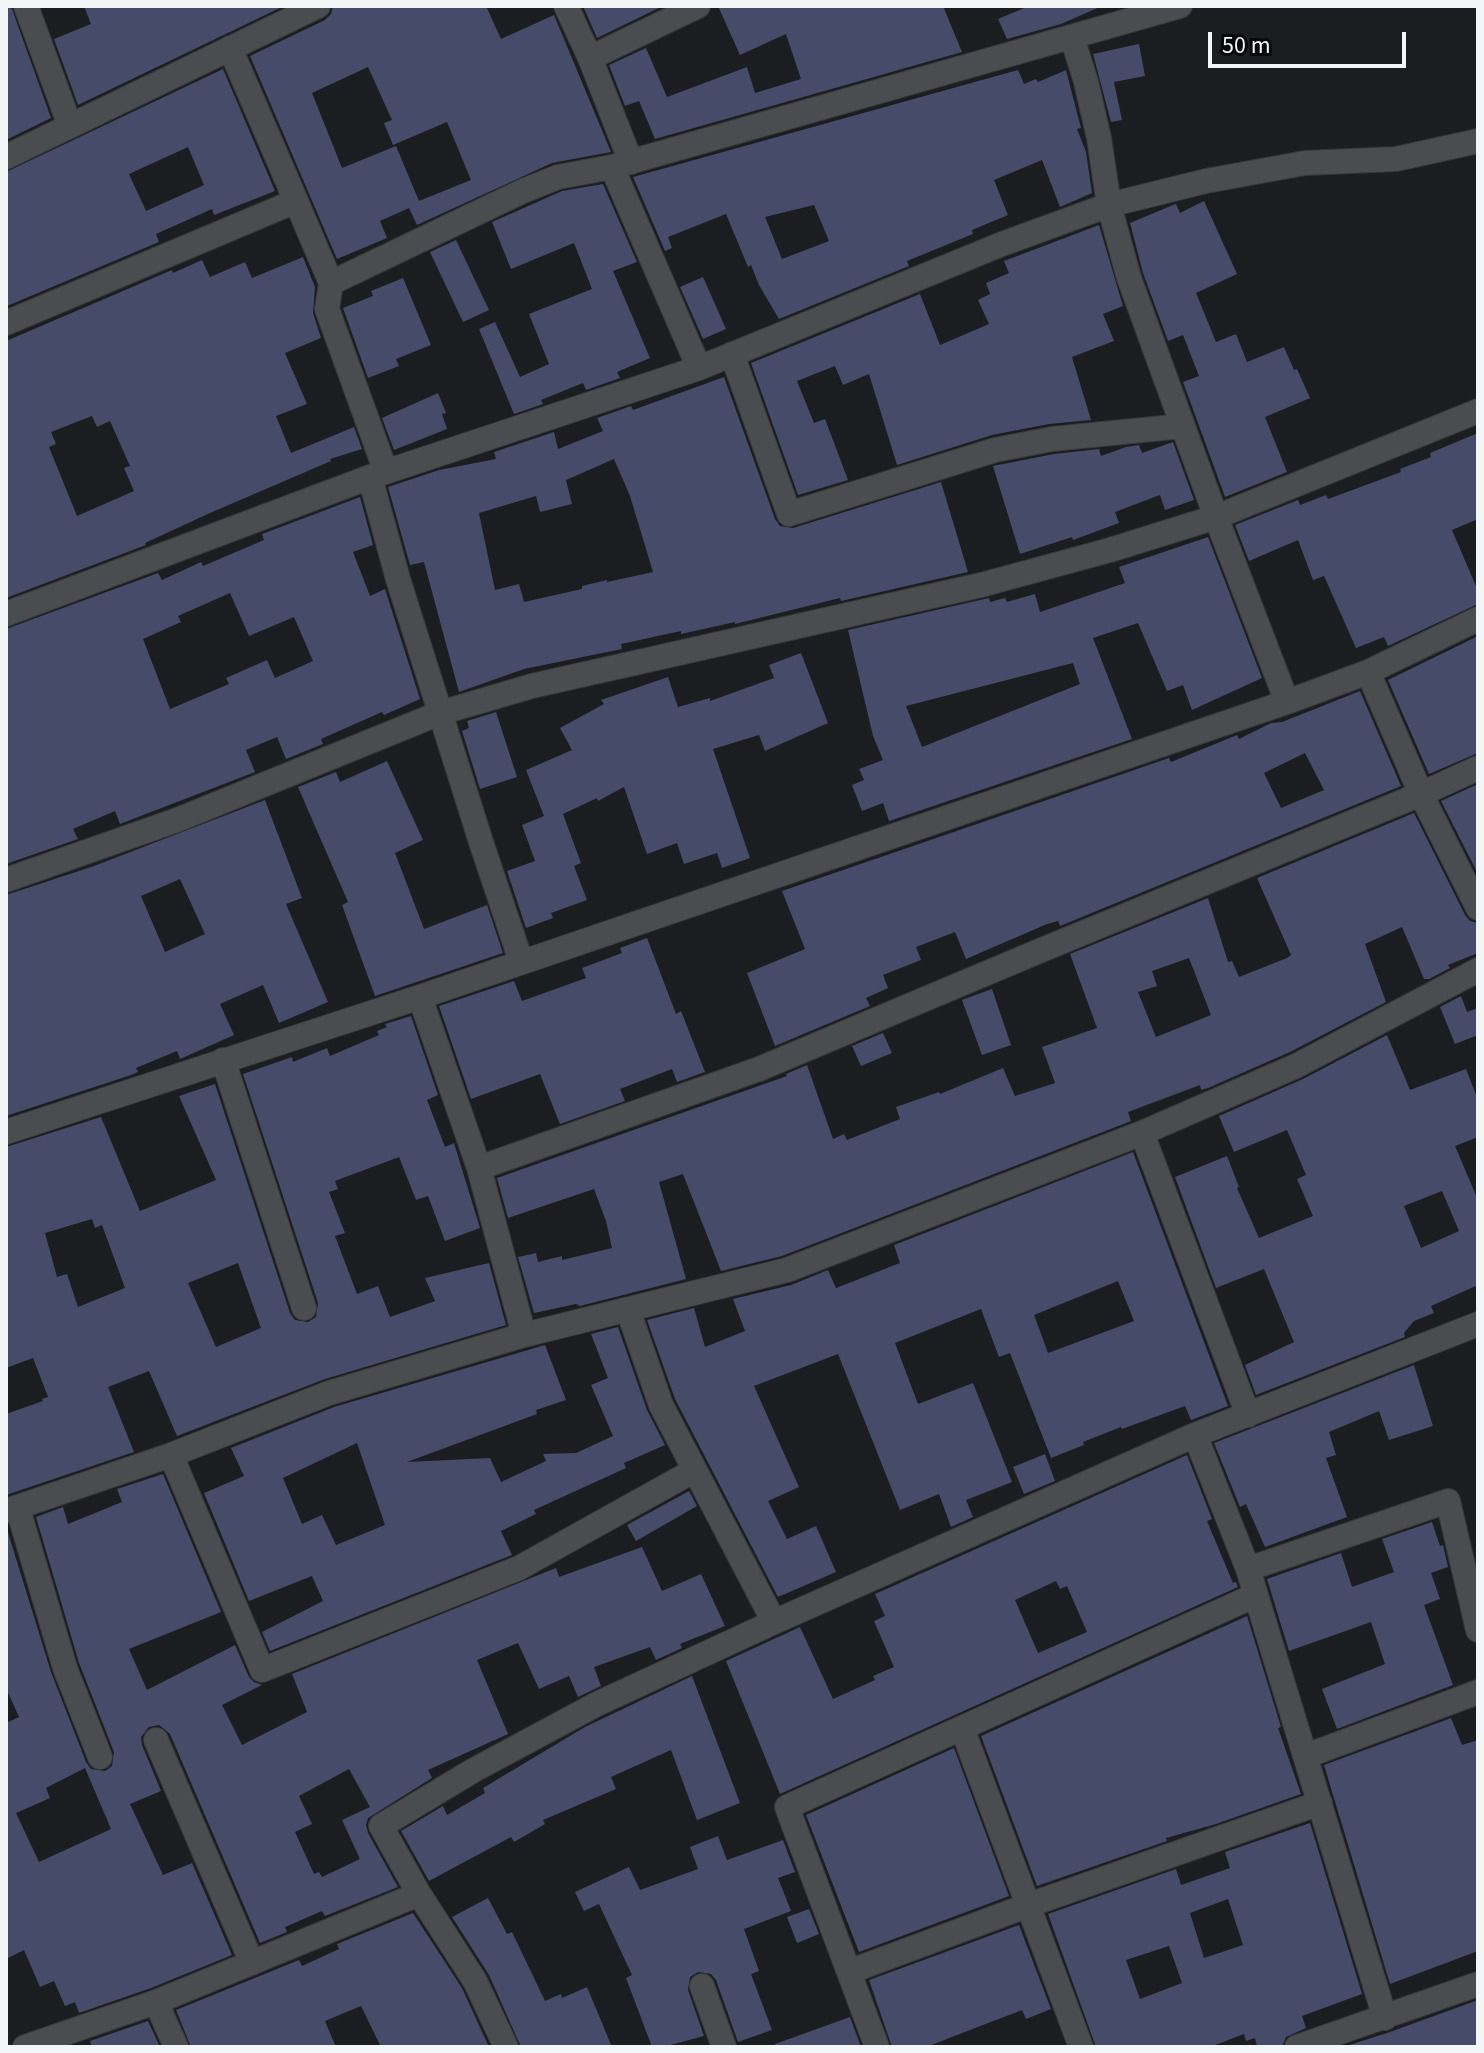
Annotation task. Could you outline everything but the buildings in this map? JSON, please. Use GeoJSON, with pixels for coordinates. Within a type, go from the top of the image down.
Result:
{"type":"FeatureCollection","features":[{"type":"Feature","properties":{"kind":"street"},"geometry":{"type":"LineString","coordinates":[[26,6],[70,126]]}},
{"type":"Feature","properties":{"kind":"street"},"geometry":{"type":"LineString","coordinates":[[6,157],[318,6]]}},
{"type":"Feature","properties":{"kind":"street"},"geometry":{"type":"LineString","coordinates":[[566,6],[590,58],[622,164],[699,368]]}},
{"type":"Feature","properties":{"kind":"street"},"geometry":{"type":"LineString","coordinates":[[590,58],[698,6]]}},
{"type":"Feature","properties":{"kind":"street"},"geometry":{"type":"LineString","coordinates":[[331,283],[558,177],[622,164],[1180,6]]}},
{"type":"Feature","properties":{"kind":"street"},"geometry":{"type":"LineString","coordinates":[[1072,37],[1086,82],[1099,138],[1109,205],[1129,278],[1287,702]]}},
{"type":"Feature","properties":{"kind":"street"},"geometry":{"type":"LineString","coordinates":[[230,48],[331,283],[327,309],[378,474],[398,579],[521,961]]}},
{"type":"Feature","properties":{"kind":"street"},"geometry":{"type":"LineString","coordinates":[[6,614],[378,474],[699,368],[1002,244],[1109,205],[1206,181],[1305,163],[1396,159],[1478,141]]}},
{"type":"Feature","properties":{"kind":"street"},"geometry":{"type":"LineString","coordinates":[[6,323],[296,201]]}},
{"type":"Feature","properties":{"kind":"street"},"geometry":{"type":"LineString","coordinates":[[732,354],[789,514],[995,450],[1052,439],[1183,426]]}},
{"type":"Feature","properties":{"kind":"street"},"geometry":{"type":"LineString","coordinates":[[6,880],[177,820],[440,713],[532,686],[981,585],[1216,517],[1478,411]]}},
{"type":"Feature","properties":{"kind":"street"},"geometry":{"type":"LineString","coordinates":[[6,1132],[420,997],[1287,702],[1368,672],[1478,619]]}},
{"type":"Feature","properties":{"kind":"street"},"geometry":{"type":"LineString","coordinates":[[1368,672],[1421,794],[1478,908]]}},
{"type":"Feature","properties":{"kind":"street"},"geometry":{"type":"LineString","coordinates":[[479,1168],[759,1069],[1478,768]]}},
{"type":"Feature","properties":{"kind":"street"},"geometry":{"type":"LineString","coordinates":[[100,1757],[65,1668],[12,1510],[171,1455],[329,1393],[524,1335],[787,1270],[1142,1133],[1296,1066],[1478,970]]}},
{"type":"Feature","properties":{"kind":"street"},"geometry":{"type":"LineString","coordinates":[[420,997],[479,1168],[524,1335]]}},
{"type":"Feature","properties":{"kind":"street"},"geometry":{"type":"LineString","coordinates":[[223,1060],[304,1308]]}},
{"type":"Feature","properties":{"kind":"street"},"geometry":{"type":"LineString","coordinates":[[1142,1133],[1248,1415]]}},
{"type":"Feature","properties":{"kind":"street"},"geometry":{"type":"LineString","coordinates":[[628,1310],[661,1405],[774,1622]]}},
{"type":"Feature","properties":{"kind":"street"},"geometry":{"type":"LineString","coordinates":[[506,2047],[475,1981],[419,1894],[381,1826],[474,1770],[597,1704],[774,1622],[1195,1435],[1478,1324]]}},
{"type":"Feature","properties":{"kind":"street"},"geometry":{"type":"LineString","coordinates":[[1195,1435],[1248,1569],[1385,2018]]}},
{"type":"Feature","properties":{"kind":"street"},"geometry":{"type":"LineString","coordinates":[[171,1455],[262,1670],[519,1568],[695,1470]]}},
{"type":"Feature","properties":{"kind":"street"},"geometry":{"type":"LineString","coordinates":[[1248,1569],[1448,1501],[1478,1630]]}},
{"type":"Feature","properties":{"kind":"street"},"geometry":{"type":"LineString","coordinates":[[877,2047],[787,1807],[1256,1595]]}},
{"type":"Feature","properties":{"kind":"street"},"geometry":{"type":"LineString","coordinates":[[1306,1756],[1478,1692]]}},
{"type":"Feature","properties":{"kind":"street"},"geometry":{"type":"LineString","coordinates":[[962,1728],[1081,2047]]}},
{"type":"Feature","properties":{"kind":"street"},"geometry":{"type":"LineString","coordinates":[[156,1740],[252,1963]]}},
{"type":"Feature","properties":{"kind":"street"},"geometry":{"type":"LineString","coordinates":[[851,1971],[1320,1803]]}},
{"type":"Feature","properties":{"kind":"street"},"geometry":{"type":"LineString","coordinates":[[25,2047],[156,2002],[419,1894]]}},
{"type":"Feature","properties":{"kind":"street"},"geometry":{"type":"LineString","coordinates":[[1297,2047],[1478,1984]]}},
{"type":"Feature","properties":{"kind":"street"},"geometry":{"type":"LineString","coordinates":[[702,1986],[724,2047]]}},
{"type":"Feature","properties":{"kind":"street"},"geometry":{"type":"LineString","coordinates":[[156,2002],[176,2047]]}}]}
